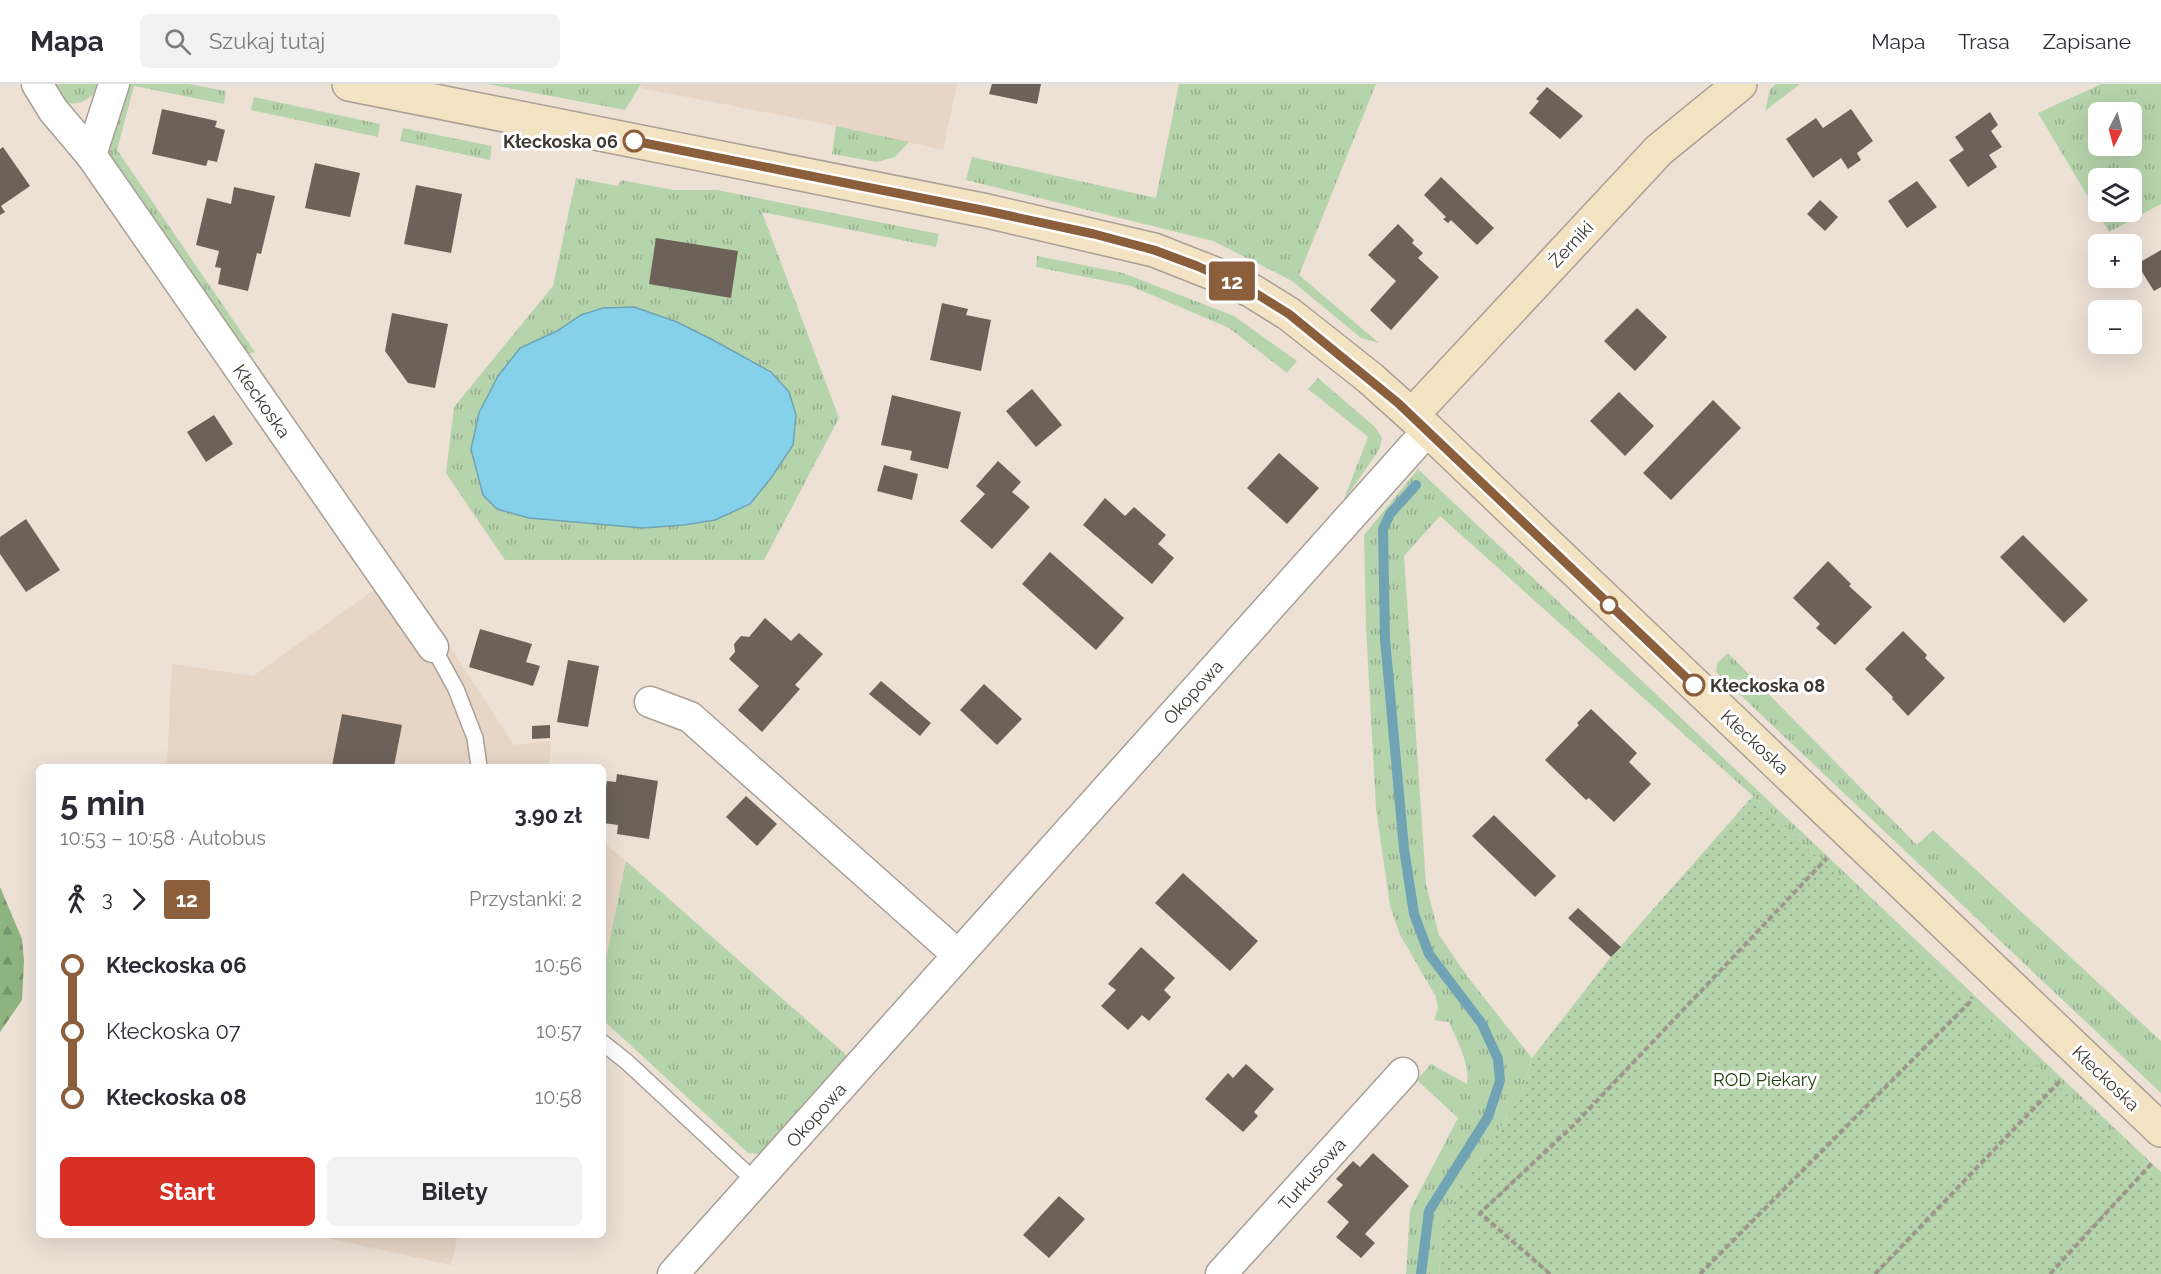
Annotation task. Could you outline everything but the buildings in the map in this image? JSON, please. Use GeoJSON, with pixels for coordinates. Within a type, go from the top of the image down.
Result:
{"type":"FeatureCollection","features":[{"type":"Feature","properties":{"kind":"main road","name":"Kłeckoska"},"geometry":{"type":"LineString","coordinates":[[349,84],[976,208],[1154,250],[1252,291],[1289,314],[1370,378],[1420,422],[2084,1056],[2158,1144]]}},
{"type":"Feature","properties":{"kind":"main road","name":"Żerniki"},"geometry":{"type":"LineString","coordinates":[[1420,422],[1659,150],[1740,84]]}},
{"type":"Feature","properties":{"kind":"street","name":"Kłeckoska"},"geometry":{"type":"LineString","coordinates":[[36,84],[53,110],[91,155],[433,647]]}},
{"type":"Feature","properties":{"kind":"street"},"geometry":{"type":"LineString","coordinates":[[91,155],[114,84]]}},
{"type":"Feature","properties":{"kind":"street","name":"Okopowa"},"geometry":{"type":"LineString","coordinates":[[673,1274],[958,955],[1420,422]]}},
{"type":"Feature","properties":{"kind":"street"},"geometry":{"type":"LineString","coordinates":[[650,702],[690,717],[958,955]]}},
{"type":"Feature","properties":{"kind":"street","name":"Turkusowa"},"geometry":{"type":"LineString","coordinates":[[1221,1274],[1403,1073]]}},
{"type":"Feature","properties":{"kind":"lane"},"geometry":{"type":"LineString","coordinates":[[433,647],[456,689],[476,738],[479,764]]}},
{"type":"Feature","properties":{"kind":"lane"},"geometry":{"type":"LineString","coordinates":[[606,1045],[627,1062],[756,1182]]}},
{"type":"Feature","properties":{"kind":"path"},"geometry":{"type":"LineString","coordinates":[[1550,1274],[1480,1213],[1575,1124],[1850,833]]}},
{"type":"Feature","properties":{"kind":"path"},"geometry":{"type":"LineString","coordinates":[[1700,1274],[1970,1002],[1977,988],[1994,970]]}},
{"type":"Feature","properties":{"kind":"path"},"geometry":{"type":"LineString","coordinates":[[1875,1274],[2084,1056]]}},
{"type":"Feature","properties":{"kind":"path"},"geometry":{"type":"LineString","coordinates":[[2050,1274],[2158,1144]]}},
{"type":"Feature","properties":{"kind":"shaded area"},"geometry":{"type":"Polygon","coordinates":[[[641,84],[957,84],[943,150],[836,126],[641,88],[641,84]]]}},
{"type":"Feature","properties":{"kind":"shaded area"},"geometry":{"type":"Polygon","coordinates":[[[374,590],[419,656],[445,639],[514,745],[551,741],[549,764],[167,764],[172,664],[253,676],[374,590]]]}},
{"type":"Feature","properties":{"kind":"shaded area"},"geometry":{"type":"Polygon","coordinates":[[[606,844],[626,861],[606,958],[606,844]]]}},
{"type":"Feature","properties":{"kind":"shaded area"},"geometry":{"type":"Polygon","coordinates":[[[327,1238],[457,1238],[451,1265],[327,1238]]]}},
{"type":"Feature","properties":{"kind":"green space"},"geometry":{"type":"Polygon","coordinates":[[[51,84],[101,84],[87,99],[72,103],[61,99],[51,84]]]}},
{"type":"Feature","properties":{"kind":"green space"},"geometry":{"type":"Polygon","coordinates":[[[123,84],[189,84],[226,91],[224,104],[134,86],[117,150],[255,352],[248,354],[103,149],[123,84]]]}},
{"type":"Feature","properties":{"kind":"green space"},"geometry":{"type":"Polygon","coordinates":[[[487,84],[641,84],[625,110],[487,84]]]}},
{"type":"Feature","properties":{"kind":"green space"},"geometry":{"type":"Polygon","coordinates":[[[1179,84],[1376,84],[1299,275],[1379,343],[1361,338],[1292,281],[1213,241],[966,180],[972,157],[1156,198],[1179,84]]]}},
{"type":"Feature","properties":{"kind":"green space"},"geometry":{"type":"Polygon","coordinates":[[[1776,84],[1800,84],[1765,111],[1770,89],[1776,84]]]}},
{"type":"Feature","properties":{"kind":"green space"},"geometry":{"type":"Polygon","coordinates":[[[2101,84],[2161,84],[2161,204],[2142,214],[2142,168],[2088,168],[2088,197],[2038,113],[2101,84]]]}},
{"type":"Feature","properties":{"kind":"green space"},"geometry":{"type":"Polygon","coordinates":[[[254,97],[380,124],[378,137],[251,110],[254,97]]]}},
{"type":"Feature","properties":{"kind":"green space"},"geometry":{"type":"Polygon","coordinates":[[[836,126],[909,142],[895,157],[877,162],[832,154],[836,126]]]}},
{"type":"Feature","properties":{"kind":"green space"},"geometry":{"type":"Polygon","coordinates":[[[403,128],[492,146],[490,160],[400,141],[403,128]]]}},
{"type":"Feature","properties":{"kind":"green space"},"geometry":{"type":"Polygon","coordinates":[[[576,178],[618,186],[621,180],[674,190],[717,190],[939,234],[936,247],[762,212],[839,418],[764,560],[505,560],[446,473],[454,407],[553,286],[576,178]]]}},
{"type":"Feature","properties":{"kind":"green space"},"geometry":{"type":"Polygon","coordinates":[[[2103,222],[2128,222],[2109,232],[2103,222]]]}},
{"type":"Feature","properties":{"kind":"green space"},"geometry":{"type":"Polygon","coordinates":[[[1037,256],[1123,273],[1234,316],[1297,361],[1287,373],[1229,328],[1131,286],[1036,267],[1037,256]]]}},
{"type":"Feature","properties":{"kind":"green space"},"geometry":{"type":"Polygon","coordinates":[[[1318,378],[1375,427],[1382,438],[1379,450],[1343,502],[1368,437],[1308,389],[1318,378]]]}},
{"type":"Feature","properties":{"kind":"green space"},"geometry":{"type":"Polygon","coordinates":[[[1418,469],[2161,1172],[2161,1184],[1753,796],[1440,516],[1404,556],[1426,884],[1439,935],[1467,976],[1532,1058],[1521,1095],[1443,1219],[1439,1274],[1406,1274],[1410,1210],[1458,1118],[1417,1080],[1431,1064],[1467,1084],[1467,1068],[1462,1052],[1449,1022],[1434,1020],[1438,1009],[1436,997],[1400,935],[1390,906],[1376,809],[1366,627],[1364,535],[1418,469]]]}},
{"type":"Feature","properties":{"kind":"green space"},"geometry":{"type":"Polygon","coordinates":[[[1728,653],[1917,845],[1933,830],[2161,1041],[2161,1093],[1716,672],[1717,663],[1728,653]]]}},
{"type":"Feature","properties":{"kind":"green space","name":"ROD Piekary"},"geometry":{"type":"Polygon","coordinates":[[[1753,796],[2161,1184],[2161,1274],[1439,1274],[1443,1219],[1521,1095],[1532,1058],[1611,957],[1753,796]]]}},
{"type":"Feature","properties":{"kind":"green space"},"geometry":{"type":"Polygon","coordinates":[[[626,861],[851,1059],[769,1149],[759,1154],[748,1153],[606,1023],[606,958],[626,861]]]}},
{"type":"Feature","properties":{"kind":"green space"},"geometry":{"type":"Polygon","coordinates":[[[0,887],[22,939],[24,961],[22,1000],[0,1032],[0,887]]]}},
{"type":"Feature","properties":{"kind":"water"},"geometry":{"type":"Polygon","coordinates":[[[634,307],[677,322],[711,339],[771,372],[789,392],[796,415],[793,445],[771,478],[750,504],[715,520],[684,525],[643,528],[529,518],[497,509],[483,495],[471,449],[479,413],[498,376],[520,348],[557,331],[581,315],[603,308],[634,307]]]}},
{"type":"Feature","properties":{"kind":"waterway"},"geometry":{"type":"LineString","coordinates":[[1416,485],[1390,514],[1383,529],[1385,639],[1404,849],[1414,914],[1429,954],[1482,1024],[1498,1059],[1500,1081],[1488,1117],[1429,1211],[1421,1274]]}},
{"type":"Feature","properties":{"kind":"bus line","name":"12"},"geometry":{"type":"LineString","coordinates":[[634,141],[1094,234],[1154,250],[1197,266],[1252,291],[1289,314],[1370,378],[1482,481],[1694,685]]}},
{"type":"Feature","properties":{"kind":"place","name":"Kłeckoska 06"},"geometry":{"type":"Point","coordinates":[634,141]}},
{"type":"Feature","properties":{"kind":"place","name":"Kłeckoska 08"},"geometry":{"type":"Point","coordinates":[1694,685]}}]}
